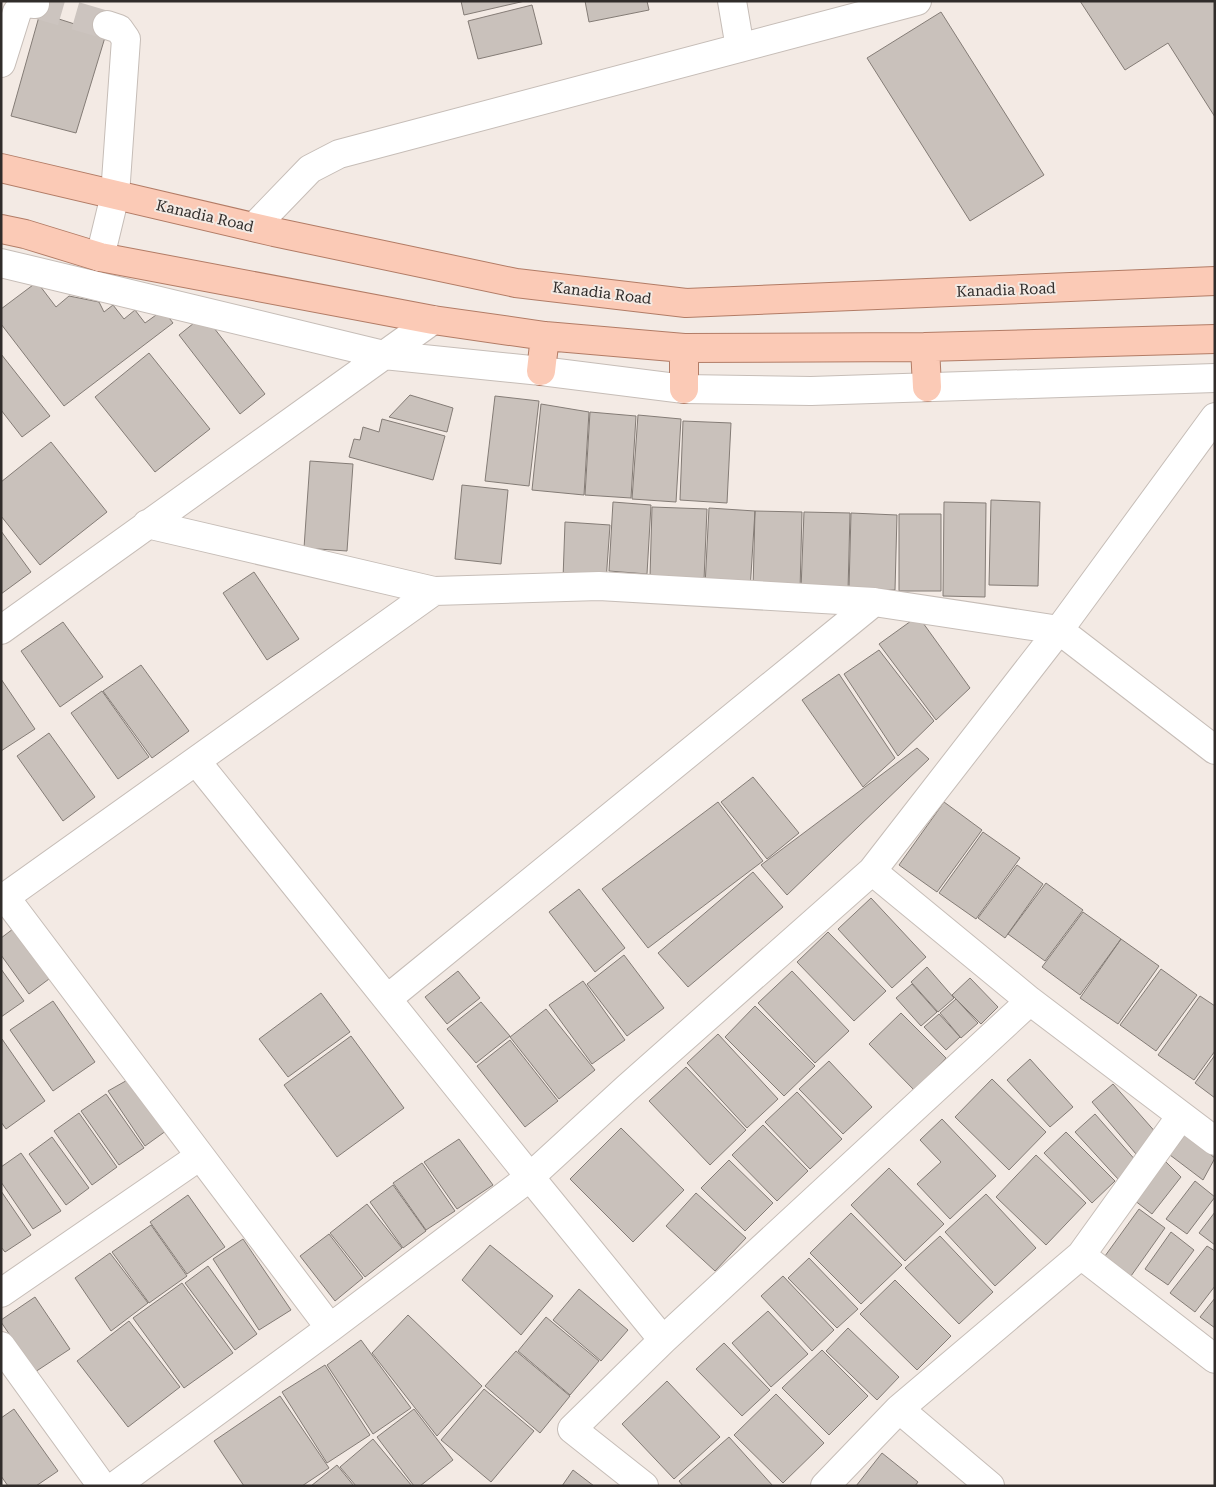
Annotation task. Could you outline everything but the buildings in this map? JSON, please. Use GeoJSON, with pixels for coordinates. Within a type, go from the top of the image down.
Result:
{"type":"FeatureCollection","features":[{"type":"Feature","properties":{"kind":"main road","name":"Kanadia Road"},"geometry":{"type":"LineString","coordinates":[[1,168],[254,228],[516,283],[686,303],[1215,281]]}},
{"type":"Feature","properties":{"kind":"main road"},"geometry":{"type":"LineString","coordinates":[[13,232],[100,257],[433,320],[545,336],[684,348],[925,347],[1215,339]]}},
{"type":"Feature","properties":{"kind":"main road"},"geometry":{"type":"LineString","coordinates":[[541,371],[545,336]]}},
{"type":"Feature","properties":{"kind":"main road"},"geometry":{"type":"LineString","coordinates":[[925,347],[927,387]]}},
{"type":"Feature","properties":{"kind":"main road"},"geometry":{"type":"LineString","coordinates":[[684,348],[684,388]]}},
{"type":"Feature","properties":{"kind":"street"},"geometry":{"type":"LineString","coordinates":[[732,1],[740,48]]}},
{"type":"Feature","properties":{"kind":"street"},"geometry":{"type":"LineString","coordinates":[[254,228],[310,170],[340,154],[908,2]]}},
{"type":"Feature","properties":{"kind":"street"},"geometry":{"type":"LineString","coordinates":[[1,63],[17,12],[24,3],[35,4]]}},
{"type":"Feature","properties":{"kind":"street"},"geometry":{"type":"LineString","coordinates":[[100,257],[115,195],[126,39],[119,30],[107,25]]}},
{"type":"Feature","properties":{"kind":"street"},"geometry":{"type":"LineString","coordinates":[[13,232],[5,267],[384,356],[541,371],[684,388],[811,392],[1215,378]]}},
{"type":"Feature","properties":{"kind":"street"},"geometry":{"type":"LineString","coordinates":[[1,630],[433,320]]}},
{"type":"Feature","properties":{"kind":"street"},"geometry":{"type":"LineString","coordinates":[[115,1486],[330,1328],[530,1177],[627,1088],[872,871],[1059,630],[1215,417]]}},
{"type":"Feature","properties":{"kind":"street"},"geometry":{"type":"LineString","coordinates":[[147,524],[434,591],[599,586],[874,602],[1059,630],[1215,750]]}},
{"type":"Feature","properties":{"kind":"street"},"geometry":{"type":"LineString","coordinates":[[330,1328],[3,899],[434,591]]}},
{"type":"Feature","properties":{"kind":"street"},"geometry":{"type":"LineString","coordinates":[[387,999],[874,602]]}},
{"type":"Feature","properties":{"kind":"street"},"geometry":{"type":"LineString","coordinates":[[196,761],[663,1340]]}},
{"type":"Feature","properties":{"kind":"street"},"geometry":{"type":"LineString","coordinates":[[872,871],[1030,1001],[1215,1141]]}},
{"type":"Feature","properties":{"kind":"street"},"geometry":{"type":"LineString","coordinates":[[644,1486],[572,1430],[663,1340],[1030,1001]]}},
{"type":"Feature","properties":{"kind":"street"},"geometry":{"type":"LineString","coordinates":[[825,1486],[899,1409],[1081,1255],[1181,1116]]}},
{"type":"Feature","properties":{"kind":"street"},"geometry":{"type":"LineString","coordinates":[[1,1293],[200,1156]]}},
{"type":"Feature","properties":{"kind":"street"},"geometry":{"type":"LineString","coordinates":[[1081,1255],[1215,1360]]}},
{"type":"Feature","properties":{"kind":"street"},"geometry":{"type":"LineString","coordinates":[[1,1346],[102,1486]]}},
{"type":"Feature","properties":{"kind":"street"},"geometry":{"type":"LineString","coordinates":[[899,1409],[990,1486]]}},
{"type":"Feature","properties":{"kind":"tunnel"},"geometry":{"type":"LineString","coordinates":[[35,4],[107,25]]}}]}
